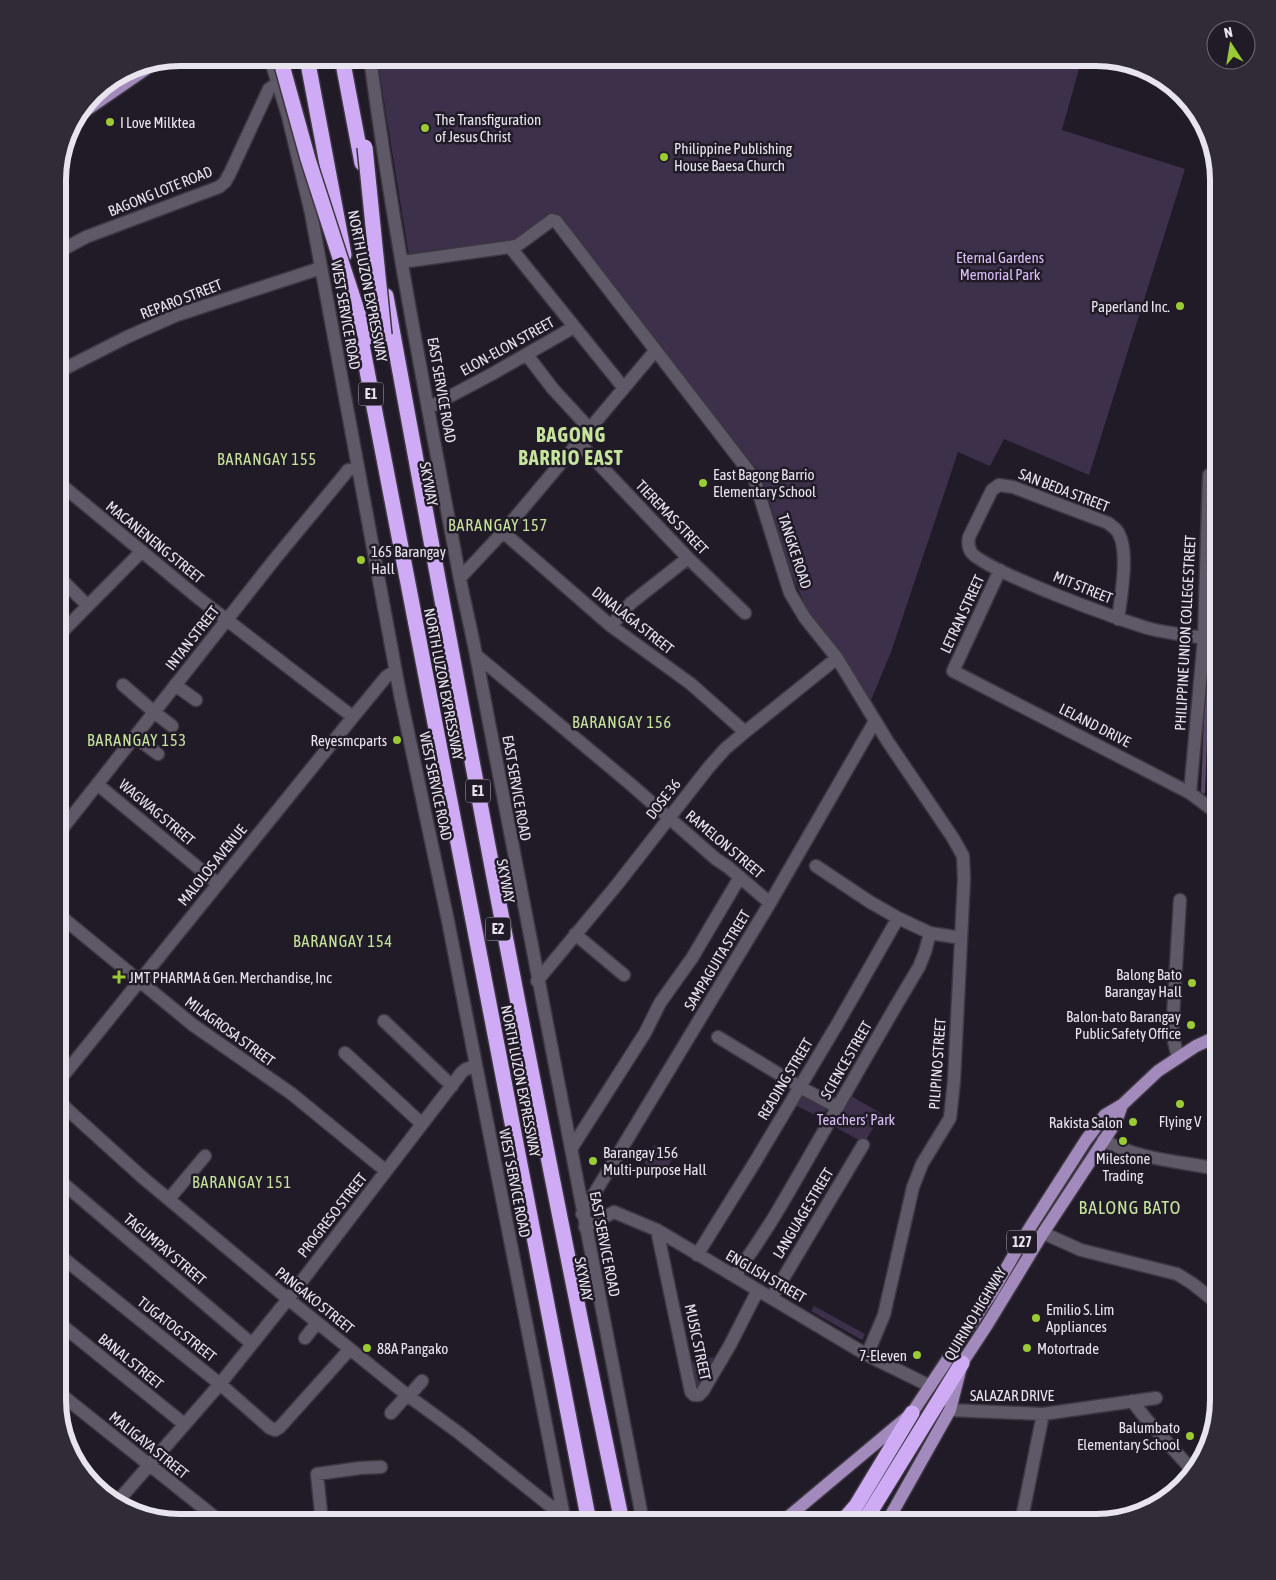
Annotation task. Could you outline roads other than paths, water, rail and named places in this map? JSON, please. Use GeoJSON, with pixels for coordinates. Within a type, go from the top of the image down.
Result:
{"type":"FeatureCollection","features":[{"type":"Feature","properties":{"kind":"highway","name":"E2"},"geometry":{"type":"LineString","coordinates":[[282,66],[308,160],[366,338],[593,1514]]}},
{"type":"Feature","properties":{"kind":"highway","name":"NORTH LUZON EXPRESSWAY"},"geometry":{"type":"LineString","coordinates":[[309,66],[587,1514]]}},
{"type":"Feature","properties":{"kind":"highway","name":"NORTH LUZON EXPRESSWAY"},"geometry":{"type":"LineString","coordinates":[[343,66],[462,712],[568,1264],[620,1514]]}},
{"type":"Feature","properties":{"kind":"highway","name":"SKYWAY"},"geometry":{"type":"LineString","coordinates":[[354,66],[365,147],[384,335],[439,631],[612,1514]]}},
{"type":"Feature","properties":{"kind":"highway"},"geometry":{"type":"LineString","coordinates":[[849,1514],[895,1456],[962,1363]]}},
{"type":"Feature","properties":{"kind":"highway"},"geometry":{"type":"LineString","coordinates":[[868,1514],[895,1456],[912,1413]]}},
{"type":"Feature","properties":{"kind":"main road"},"geometry":{"type":"LineString","coordinates":[[101,99],[136,75]]}},
{"type":"Feature","properties":{"kind":"main road","name":"QUIRINO HIGHWAY"},"geometry":{"type":"LineString","coordinates":[[792,1514],[912,1413],[993,1291],[1029,1229],[1086,1140],[1105,1115],[1122,1104],[1158,1071],[1196,1046],[1210,1040]]}},
{"type":"Feature","properties":{"kind":"main road","name":"QUIRINO HIGHWAY"},"geometry":{"type":"LineString","coordinates":[[892,1514],[950,1410],[962,1363],[987,1326],[1043,1233],[1116,1122],[1122,1104]]}},
{"type":"Feature","properties":{"kind":"street","name":"WEST SERVICE ROAD"},"geometry":{"type":"LineString","coordinates":[[273,66],[297,153],[321,268],[395,671],[476,1066],[563,1514]]}},
{"type":"Feature","properties":{"kind":"street","name":"EAST SERVICE ROAD"},"geometry":{"type":"LineString","coordinates":[[371,66],[382,147],[428,408],[537,981],[641,1514]]}},
{"type":"Feature","properties":{"kind":"street","name":"BAGONG LOTE ROAD"},"geometry":{"type":"LineString","coordinates":[[66,248],[86,237],[219,187],[225,182],[230,173],[270,89],[278,82]]}},
{"type":"Feature","properties":{"kind":"street","name":"TANGKE ROAD"},"geometry":{"type":"LineString","coordinates":[[510,247],[518,245],[552,220],[556,220],[754,478],[790,593],[804,618],[837,658],[875,721],[959,848],[963,856],[964,878]]}},
{"type":"Feature","properties":{"kind":"street"},"geometry":{"type":"LineString","coordinates":[[402,262],[510,247],[623,387]]}},
{"type":"Feature","properties":{"kind":"street","name":"REPARO STREET"},"geometry":{"type":"LineString","coordinates":[[66,368],[126,337],[178,315],[321,268]]}},
{"type":"Feature","properties":{"kind":"street","name":"ELON-ELON STREET"},"geometry":{"type":"LineString","coordinates":[[428,408],[574,327]]}},
{"type":"Feature","properties":{"kind":"street"},"geometry":{"type":"LineString","coordinates":[[460,578],[503,532],[655,351]]}},
{"type":"Feature","properties":{"kind":"street"},"geometry":{"type":"LineString","coordinates":[[527,354],[553,389],[589,428]]}},
{"type":"Feature","properties":{"kind":"street","name":"TIEREMAS STREET"},"geometry":{"type":"LineString","coordinates":[[578,442],[688,558],[745,613]]}},
{"type":"Feature","properties":{"kind":"street","name":"INTAN STREET"},"geometry":{"type":"LineString","coordinates":[[66,824],[344,474],[348,470],[357,468]]}},
{"type":"Feature","properties":{"kind":"street","name":"PHILIPPINE UNION COLLEGE STREET"},"geometry":{"type":"LineString","coordinates":[[1190,793],[1204,638],[1209,475]]}},
{"type":"Feature","properties":{"kind":"street","name":"SAN BEDA STREET"},"geometry":{"type":"LineString","coordinates":[[969,537],[992,490],[999,485],[1013,487],[1108,523],[1118,532],[1122,543],[1123,583],[1118,619]]}},
{"type":"Feature","properties":{"kind":"street","name":"MACANENENG STREET"},"geometry":{"type":"LineString","coordinates":[[66,489],[227,620],[353,717]]}},
{"type":"Feature","properties":{"kind":"street","name":"DINALAGA STREET"},"geometry":{"type":"LineString","coordinates":[[503,532],[612,626],[691,684],[745,732]]}},
{"type":"Feature","properties":{"kind":"street","name":"MIT STREET"},"geometry":{"type":"LineString","coordinates":[[969,537],[970,551],[976,557],[1000,570],[1118,619],[1151,629],[1204,638]]}},
{"type":"Feature","properties":{"kind":"street"},"geometry":{"type":"LineString","coordinates":[[66,628],[142,552]]}},
{"type":"Feature","properties":{"kind":"street"},"geometry":{"type":"LineString","coordinates":[[612,626],[631,602],[688,558]]}},
{"type":"Feature","properties":{"kind":"street","name":"LETRAN STREET"},"geometry":{"type":"LineString","coordinates":[[953,671],[1000,570]]}},
{"type":"Feature","properties":{"kind":"street"},"geometry":{"type":"LineString","coordinates":[[66,584],[88,606]]}},
{"type":"Feature","properties":{"kind":"street","name":"RAMELON STREET"},"geometry":{"type":"LineString","coordinates":[[476,655],[770,903]]}},
{"type":"Feature","properties":{"kind":"street","name":"DOSE 36"},"geometry":{"type":"LineString","coordinates":[[537,981],[709,766],[745,732],[837,658]]}},
{"type":"Feature","properties":{"kind":"street","name":"MALOLOS AVENUE"},"geometry":{"type":"LineString","coordinates":[[66,1072],[353,717],[386,677],[395,671]]}},
{"type":"Feature","properties":{"kind":"street","name":"LELAND DRIVE"},"geometry":{"type":"LineString","coordinates":[[953,671],[1190,793],[1210,808]]}},
{"type":"Feature","properties":{"kind":"street"},"geometry":{"type":"LineString","coordinates":[[123,685],[172,726]]}},
{"type":"Feature","properties":{"kind":"street"},"geometry":{"type":"LineString","coordinates":[[175,685],[196,700]]}},
{"type":"Feature","properties":{"kind":"street","name":"SAMPAGUITA STREET"},"geometry":{"type":"LineString","coordinates":[[582,1214],[770,903],[875,721]]}},
{"type":"Feature","properties":{"kind":"street"},"geometry":{"type":"LineString","coordinates":[[134,737],[158,754]]}},
{"type":"Feature","properties":{"kind":"street","name":"WAGWAG STREET"},"geometry":{"type":"LineString","coordinates":[[97,784],[218,884]]}},
{"type":"Feature","properties":{"kind":"street"},"geometry":{"type":"LineString","coordinates":[[816,866],[898,918],[930,933],[961,938]]}},
{"type":"Feature","properties":{"kind":"street"},"geometry":{"type":"LineString","coordinates":[[571,1149],[645,1032],[660,1003],[692,958],[740,877]]}},
{"type":"Feature","properties":{"kind":"street","name":"PILIPINO STREET"},"geometry":{"type":"LineString","coordinates":[[866,1355],[884,1315],[913,1187],[922,1164],[950,1118],[954,1082],[964,878]]}},
{"type":"Feature","properties":{"kind":"street"},"geometry":{"type":"LineString","coordinates":[[1178,1058],[1172,1033],[1180,900]]}},
{"type":"Feature","properties":{"kind":"street","name":"READING STREET"},"geometry":{"type":"LineString","coordinates":[[697,1255],[800,1087],[898,918]]}},
{"type":"Feature","properties":{"kind":"street","name":"MILAGROSA STREET"},"geometry":{"type":"LineString","coordinates":[[66,921],[193,1025],[311,1109],[386,1171]]}},
{"type":"Feature","properties":{"kind":"street","name":"SCIENCE STREET"},"geometry":{"type":"LineString","coordinates":[[735,1276],[776,1213],[918,967],[925,952],[930,933]]}},
{"type":"Feature","properties":{"kind":"street"},"geometry":{"type":"LineString","coordinates":[[575,934],[624,975]]}},
{"type":"Feature","properties":{"kind":"street"},"geometry":{"type":"LineString","coordinates":[[384,1021],[452,1086]]}},
{"type":"Feature","properties":{"kind":"street"},"geometry":{"type":"LineString","coordinates":[[718,1036],[800,1087],[837,1107]]}},
{"type":"Feature","properties":{"kind":"street"},"geometry":{"type":"LineString","coordinates":[[345,1053],[422,1124]]}},
{"type":"Feature","properties":{"kind":"street","name":"PROGRESO STREET"},"geometry":{"type":"LineString","coordinates":[[122,1497],[220,1384],[452,1086],[466,1069],[476,1066]]}},
{"type":"Feature","properties":{"kind":"street","name":"PANGAKO STREET"},"geometry":{"type":"LineString","coordinates":[[66,1108],[169,1199],[317,1323],[408,1396],[459,1433],[550,1505],[556,1508],[562,1507]]}},
{"type":"Feature","properties":{"kind":"street"},"geometry":{"type":"LineString","coordinates":[[1103,1140],[1119,1149],[1149,1158],[1210,1168]]}},
{"type":"Feature","properties":{"kind":"street","name":"LANGUAGE STREET"},"geometry":{"type":"LineString","coordinates":[[772,1297],[863,1145]]}},
{"type":"Feature","properties":{"kind":"street"},"geometry":{"type":"LineString","coordinates":[[169,1199],[205,1156]]}},
{"type":"Feature","properties":{"kind":"street","name":"TAGUMPAY STREET"},"geometry":{"type":"LineString","coordinates":[[66,1186],[252,1344]]}},
{"type":"Feature","properties":{"kind":"street","name":"ENGLISH STREET"},"geometry":{"type":"LineString","coordinates":[[585,1227],[614,1212],[658,1230],[866,1355],[930,1386]]}},
{"type":"Feature","properties":{"kind":"street","name":"MUSIC STREET"},"geometry":{"type":"LineString","coordinates":[[658,1230],[691,1392],[694,1396],[703,1391],[730,1345],[758,1290]]}},
{"type":"Feature","properties":{"kind":"street"},"geometry":{"type":"LineString","coordinates":[[1043,1233],[1081,1250],[1177,1274],[1210,1298]]}},
{"type":"Feature","properties":{"kind":"street","name":"TUGATOG STREET"},"geometry":{"type":"LineString","coordinates":[[66,1260],[220,1384],[270,1428],[275,1430],[280,1427],[350,1349]]}},
{"type":"Feature","properties":{"kind":"street"},"geometry":{"type":"LineString","coordinates":[[305,1338],[317,1323]]}},
{"type":"Feature","properties":{"kind":"street","name":"BANAL STREET"},"geometry":{"type":"LineString","coordinates":[[66,1328],[184,1424]]}},
{"type":"Feature","properties":{"kind":"street"},"geometry":{"type":"LineString","coordinates":[[391,1413],[422,1381]]}},
{"type":"Feature","properties":{"kind":"street","name":"SALAZAR DRIVE"},"geometry":{"type":"LineString","coordinates":[[950,1410],[1043,1414],[1156,1398]]}},
{"type":"Feature","properties":{"kind":"street","name":"MALIGAYA STREET"},"geometry":{"type":"LineString","coordinates":[[66,1399],[211,1514]]}},
{"type":"Feature","properties":{"kind":"street"},"geometry":{"type":"LineString","coordinates":[[1132,1401],[1188,1466]]}},
{"type":"Feature","properties":{"kind":"street"},"geometry":{"type":"LineString","coordinates":[[1023,1513],[1043,1414]]}},
{"type":"Feature","properties":{"kind":"street"},"geometry":{"type":"LineString","coordinates":[[321,1514],[317,1474],[360,1468],[381,1468]]}},
{"type":"Feature","properties":{"kind":"waterway"},"geometry":{"type":"LineString","coordinates":[[1203,792],[1208,663]]}},
{"type":"Feature","properties":{"kind":"place","name":"I Love Milktea"},"geometry":{"type":"Point","coordinates":[110,122]}},
{"type":"Feature","properties":{"kind":"place","name":"The Transfiguration of Jesus Christ"},"geometry":{"type":"Point","coordinates":[425,128]}},
{"type":"Feature","properties":{"kind":"place","name":"Philippine Publishing House Baesa Church"},"geometry":{"type":"Point","coordinates":[664,157]}},
{"type":"Feature","properties":{"kind":"place","name":"Paperland Inc."},"geometry":{"type":"Point","coordinates":[1180,306]}},
{"type":"Feature","properties":{"kind":"place","name":"East Bagong Barrio Elementary School"},"geometry":{"type":"Point","coordinates":[703,483]}},
{"type":"Feature","properties":{"kind":"place","name":"165 Barangay Hall"},"geometry":{"type":"Point","coordinates":[361,560]}},
{"type":"Feature","properties":{"kind":"place","name":"Reyesmcparts"},"geometry":{"type":"Point","coordinates":[397,740]}},
{"type":"Feature","properties":{"kind":"place","name":"JMT PHARMA & Gen. Merchandise, Inc"},"geometry":{"type":"Point","coordinates":[119,977]}},
{"type":"Feature","properties":{"kind":"place","name":"Balong Bato Barangay Hall"},"geometry":{"type":"Point","coordinates":[1192,983]}},
{"type":"Feature","properties":{"kind":"place","name":"Balon-bato Barangay Public Safety Office"},"geometry":{"type":"Point","coordinates":[1191,1025]}},
{"type":"Feature","properties":{"kind":"place","name":"Flying V"},"geometry":{"type":"Point","coordinates":[1180,1104]}},
{"type":"Feature","properties":{"kind":"place","name":"Rakista Salon"},"geometry":{"type":"Point","coordinates":[1133,1122]}},
{"type":"Feature","properties":{"kind":"place","name":"Milestone Trading"},"geometry":{"type":"Point","coordinates":[1123,1141]}},
{"type":"Feature","properties":{"kind":"place","name":"Barangay 156 Multi-purpose Hall"},"geometry":{"type":"Point","coordinates":[593,1161]}},
{"type":"Feature","properties":{"kind":"place","name":"Emilio S. Lim Appliances"},"geometry":{"type":"Point","coordinates":[1036,1318]}},
{"type":"Feature","properties":{"kind":"place","name":"88A Pangako"},"geometry":{"type":"Point","coordinates":[367,1348]}},
{"type":"Feature","properties":{"kind":"place","name":"Motortrade"},"geometry":{"type":"Point","coordinates":[1027,1348]}},
{"type":"Feature","properties":{"kind":"place","name":"7-Eleven"},"geometry":{"type":"Point","coordinates":[917,1355]}},
{"type":"Feature","properties":{"kind":"place","name":"Balumbato Elementary School"},"geometry":{"type":"Point","coordinates":[1190,1436]}},
{"type":"Feature","properties":{"kind":"district","name":"BAGONG BARRIO EAST"},"geometry":{"type":"Point","coordinates":[571,446]}},
{"type":"Feature","properties":{"kind":"district","name":"BARANGAY 155"},"geometry":{"type":"Point","coordinates":[267,459]}},
{"type":"Feature","properties":{"kind":"district","name":"BARANGAY 157"},"geometry":{"type":"Point","coordinates":[498,525]}},
{"type":"Feature","properties":{"kind":"district","name":"BARANGAY 156"},"geometry":{"type":"Point","coordinates":[622,722]}},
{"type":"Feature","properties":{"kind":"district","name":"BARANGAY 153"},"geometry":{"type":"Point","coordinates":[137,740]}},
{"type":"Feature","properties":{"kind":"district","name":"BARANGAY 154"},"geometry":{"type":"Point","coordinates":[343,941]}},
{"type":"Feature","properties":{"kind":"district","name":"BARANGAY 151"},"geometry":{"type":"Point","coordinates":[242,1182]}},
{"type":"Feature","properties":{"kind":"district","name":"BALONG BATO"},"geometry":{"type":"Point","coordinates":[1130,1207]}},
{"type":"Feature","properties":{"kind":"park label","name":"Eternal Gardens Memorial Park"},"geometry":{"type":"Point","coordinates":[1000,266]}},
{"type":"Feature","properties":{"kind":"park label","name":"Teachers' Park"},"geometry":{"type":"Point","coordinates":[856,1119]}}]}
